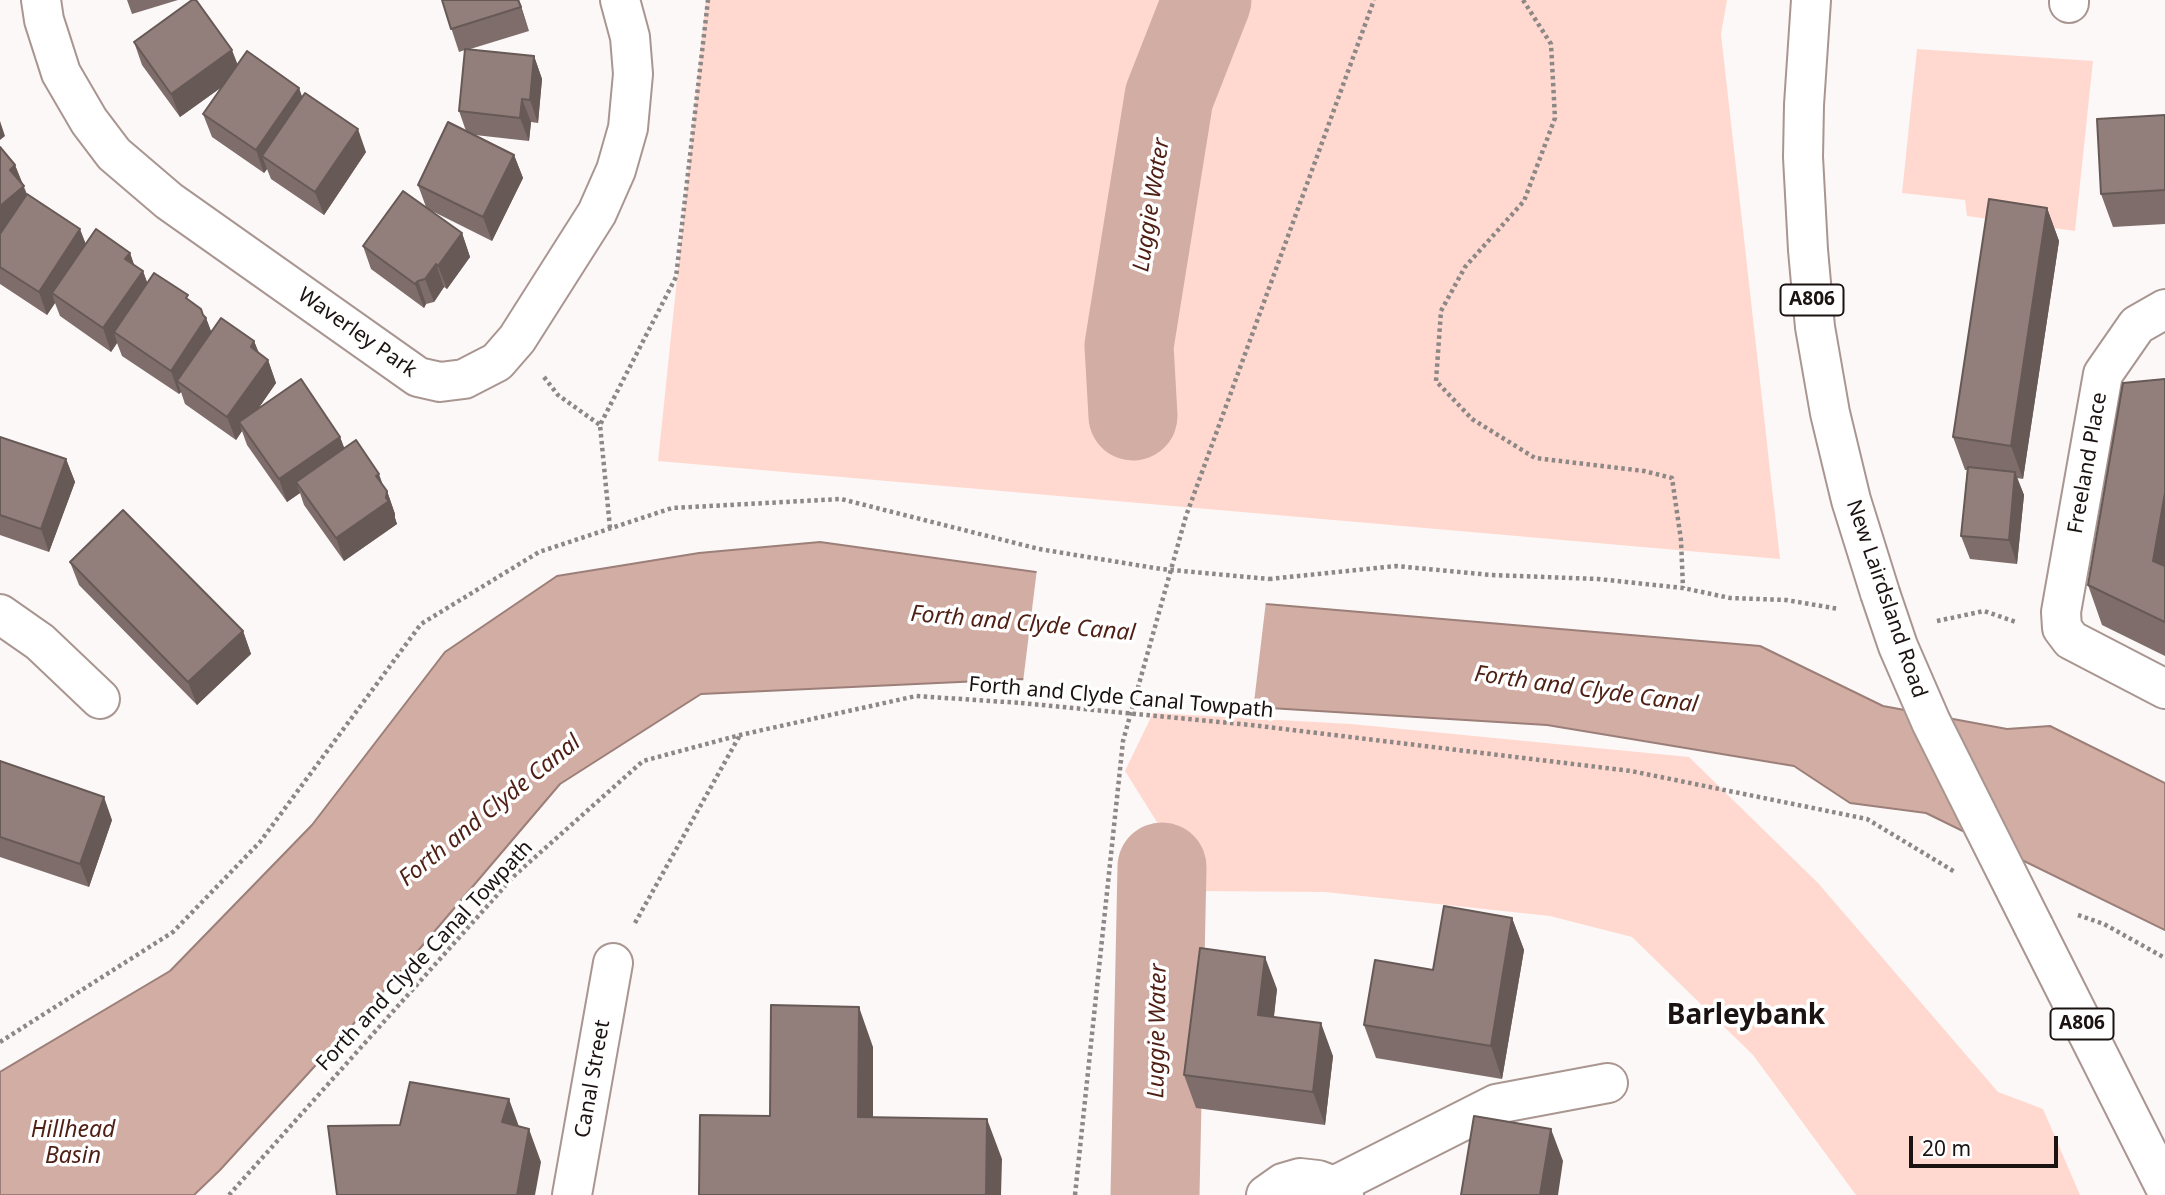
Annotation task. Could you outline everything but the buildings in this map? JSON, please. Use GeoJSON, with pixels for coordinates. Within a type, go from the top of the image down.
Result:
{"type":"FeatureCollection","features":[{"type":"Feature","properties":{"kind":"street","name":"Waverley Park"},"geometry":{"type":"LineString","coordinates":[[41,0],[44,20],[61,73],[89,121],[123,162],[169,201],[418,377],[440,382],[464,379],[497,362],[517,339],[597,213],[617,170],[628,128],[633,74],[631,37],[620,0]]}},
{"type":"Feature","properties":{"kind":"street","name":"New Lairdsland Road"},"geometry":{"type":"LineString","coordinates":[[1811,0],[1803,157],[1815,327],[1830,413],[1851,500],[1865,602],[1898,646],[1931,722],[2049,919],[2165,1187]]}},
{"type":"Feature","properties":{"kind":"street","name":"Freeland Place"},"geometry":{"type":"LineString","coordinates":[[2071,640],[2062,628],[2061,612],[2103,374],[2137,325],[2165,309]]}},
{"type":"Feature","properties":{"kind":"street"},"geometry":{"type":"LineString","coordinates":[[0,614],[40,642],[100,699]]}},
{"type":"Feature","properties":{"kind":"street"},"geometry":{"type":"LineString","coordinates":[[2071,640],[2165,689]]}},
{"type":"Feature","properties":{"kind":"street","name":"Canal Street"},"geometry":{"type":"LineString","coordinates":[[572,1195],[613,963]]}},
{"type":"Feature","properties":{"kind":"street"},"geometry":{"type":"LineString","coordinates":[[1266,1195],[1283,1183],[1300,1178],[1318,1180],[1339,1191],[1496,1104],[1608,1083]]}},
{"type":"Feature","properties":{"kind":"path"},"geometry":{"type":"LineString","coordinates":[[610,528],[600,425],[676,277],[708,0]]}},
{"type":"Feature","properties":{"kind":"path"},"geometry":{"type":"LineString","coordinates":[[1074,1195],[1123,741],[1186,516],[1374,0]]}},
{"type":"Feature","properties":{"kind":"path"},"geometry":{"type":"LineString","coordinates":[[1523,0],[1551,44],[1555,118],[1524,201],[1465,267],[1441,311],[1436,381],[1472,419],[1535,458],[1644,471],[1672,478],[1681,540],[1683,588]]}},
{"type":"Feature","properties":{"kind":"path"},"geometry":{"type":"LineString","coordinates":[[517,339],[558,395],[600,425]]}},
{"type":"Feature","properties":{"kind":"path"},"geometry":{"type":"LineString","coordinates":[[0,1042],[173,932],[260,842],[421,624],[539,552],[672,508],[841,499],[1039,549],[1161,569],[1269,579],[1396,566],[1491,575],[1598,579],[1683,588],[1730,598],[1865,602]]}},
{"type":"Feature","properties":{"kind":"path"},"geometry":{"type":"LineString","coordinates":[[1925,624],[1984,611],[2071,640]]}},
{"type":"Feature","properties":{"kind":"path","name":"Forth and Clyde Canal Towpath"},"geometry":{"type":"LineString","coordinates":[[229,1195],[515,874],[643,761],[740,734],[916,696],[1251,725],[1631,771],[1867,819],[1962,876]]}},
{"type":"Feature","properties":{"kind":"path"},"geometry":{"type":"LineString","coordinates":[[613,963],[740,734]]}},
{"type":"Feature","properties":{"kind":"path"},"geometry":{"type":"LineString","coordinates":[[2049,919],[2104,923],[2165,958]]}},
{"type":"Feature","properties":{"kind":"shaded area"},"geometry":{"type":"Polygon","coordinates":[[[706,0],[1727,0],[1721,34],[1780,559],[658,461],[706,0]]]}},
{"type":"Feature","properties":{"kind":"shaded area"},"geometry":{"type":"Polygon","coordinates":[[[1917,49],[2093,61],[2075,231],[1967,216],[1965,200],[1902,193],[1917,49]]]}},
{"type":"Feature","properties":{"kind":"shaded area"},"geometry":{"type":"Polygon","coordinates":[[[1153,713],[1351,724],[1689,757],[1818,883],[1998,1092],[2043,1109],[2080,1195],[1856,1195],[1753,1055],[1632,937],[1550,916],[1325,892],[1200,891],[1125,771],[1153,713]]]}},
{"type":"Feature","properties":{"kind":"water"},"geometry":{"type":"Polygon","coordinates":[[[820,542],[1266,604],[1760,646],[1883,706],[2007,729],[2050,726],[2165,783],[2165,930],[1926,813],[1850,803],[1794,766],[1547,725],[1253,707],[1201,695],[1024,679],[701,694],[560,784],[388,986],[194,1195],[0,1195],[0,1072],[170,971],[312,825],[445,652],[557,576],[699,553],[820,542]]]}},
{"type":"Feature","properties":{"kind":"pier"},"geometry":{"type":"Polygon","coordinates":[[[1037,569],[1266,601],[1253,711],[1200,698],[1023,682],[1037,569]]]}},
{"type":"Feature","properties":{"kind":"waterway","name":"Luggie Water"},"geometry":{"type":"LineString","coordinates":[[1133,416],[1129,346],[1169,97],[1207,0]]}},
{"type":"Feature","properties":{"kind":"waterway","name":"Luggie Water"},"geometry":{"type":"LineString","coordinates":[[1155,1195],[1162,867]]}},
{"type":"Feature","properties":{"kind":"district","name":"Barleybank"},"geometry":{"type":"Point","coordinates":[1746,1016]}},
{"type":"Feature","properties":{"kind":"water label","name":"Forth and Clyde Canal"},"geometry":{"type":"Point","coordinates":[1023,624]}},
{"type":"Feature","properties":{"kind":"water label","name":"Forth and Clyde Canal"},"geometry":{"type":"Point","coordinates":[1586,690]}},
{"type":"Feature","properties":{"kind":"water label","name":"Forth and Clyde Canal"},"geometry":{"type":"Point","coordinates":[490,811]}},
{"type":"Feature","properties":{"kind":"water label","name":"Hillhead Basin"},"geometry":{"type":"Point","coordinates":[73,1143]}}]}
